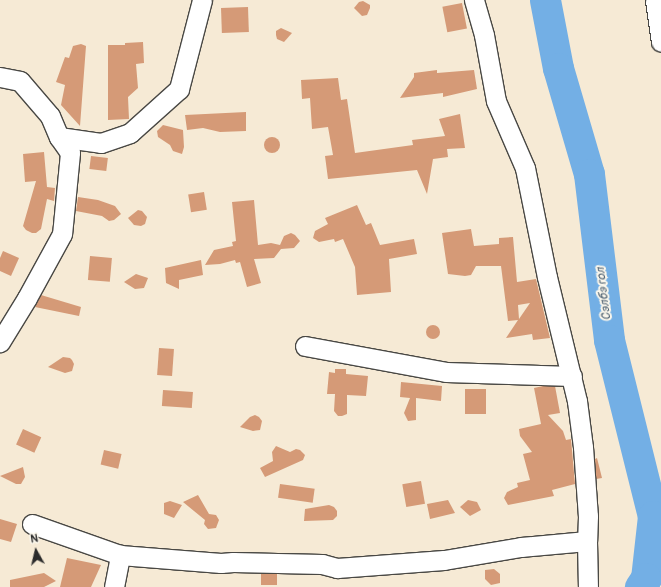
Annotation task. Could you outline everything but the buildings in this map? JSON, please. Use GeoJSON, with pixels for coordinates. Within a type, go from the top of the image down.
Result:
{"type":"FeatureCollection","features":[{"type":"Feature","properties":{"kind":"street"},"geometry":{"type":"LineString","coordinates":[[59,137],[100,143],[130,133],[179,89],[202,0]]}},
{"type":"Feature","properties":{"kind":"street"},"geometry":{"type":"LineString","coordinates":[[474,0],[484,34],[496,101],[525,168],[546,277],[572,376],[583,448],[588,516],[588,587]]}},
{"type":"Feature","properties":{"kind":"street"},"geometry":{"type":"LineString","coordinates":[[654,0],[661,42]]}},
{"type":"Feature","properties":{"kind":"street"},"geometry":{"type":"LineString","coordinates":[[0,77],[20,81],[50,116],[59,137],[70,153],[62,234],[27,298],[0,342]]}},
{"type":"Feature","properties":{"kind":"street"},"geometry":{"type":"LineString","coordinates":[[305,346],[446,372],[572,376]]}},
{"type":"Feature","properties":{"kind":"street"},"geometry":{"type":"LineString","coordinates":[[32,524],[120,555],[221,564],[233,562],[322,564],[337,568],[444,560],[521,547],[587,541]]}},
{"type":"Feature","properties":{"kind":"street"},"geometry":{"type":"LineString","coordinates":[[114,587],[120,555]]}},
{"type":"Feature","properties":{"kind":"waterway","name":"Сэлбэ гол"},"geometry":{"type":"LineString","coordinates":[[545,0],[558,68],[589,174],[609,340],[653,516],[646,578],[640,587]]}}]}
